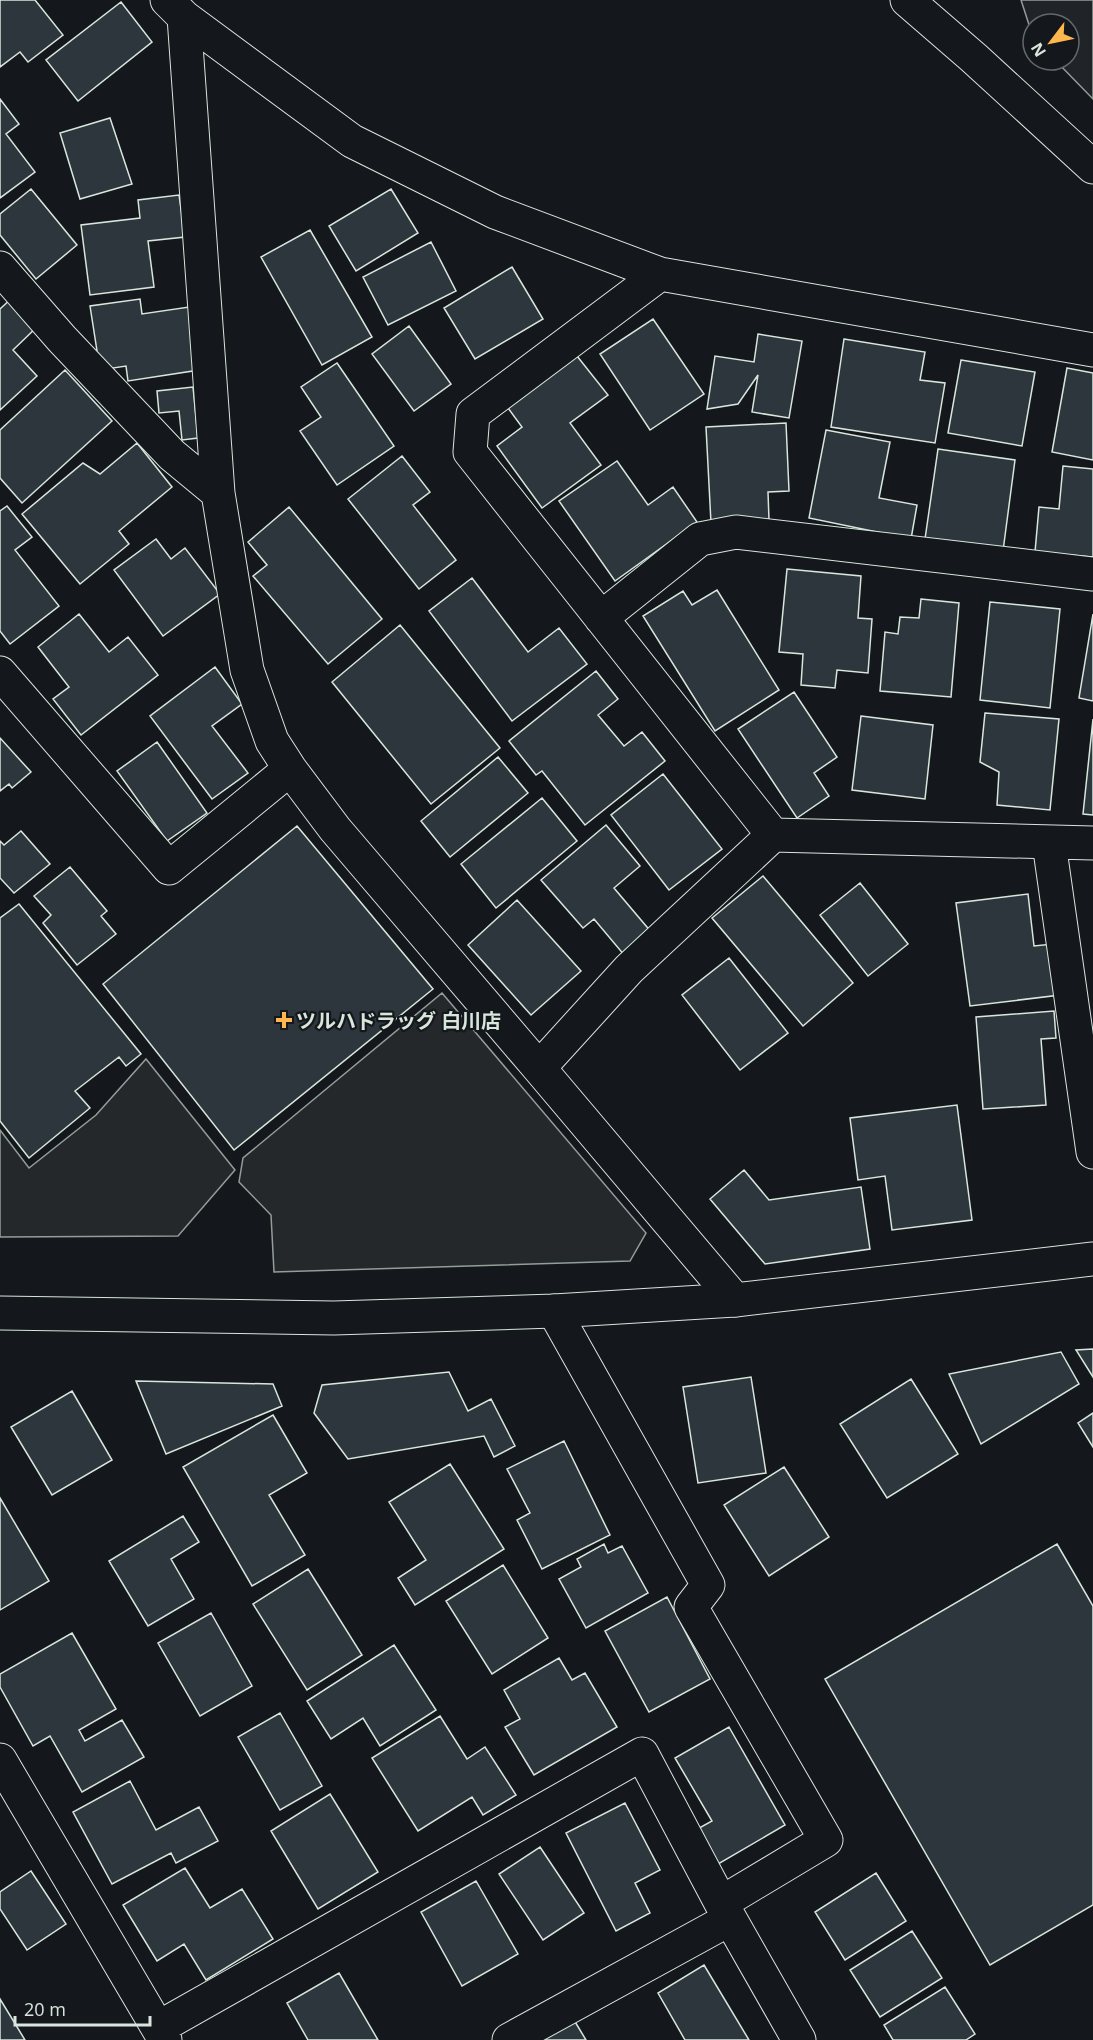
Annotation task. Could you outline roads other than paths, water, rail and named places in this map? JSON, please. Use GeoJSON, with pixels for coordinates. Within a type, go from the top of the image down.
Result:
{"type":"FeatureCollection","features":[{"type":"Feature","properties":{"kind":"street"},"geometry":{"type":"LineString","coordinates":[[907,0],[1093,167]]}},
{"type":"Feature","properties":{"kind":"street"},"geometry":{"type":"LineString","coordinates":[[175,9],[352,141],[495,212],[660,274],[1093,350]]}},
{"type":"Feature","properties":{"kind":"street"},"geometry":{"type":"LineString","coordinates":[[175,9],[218,493],[247,670],[272,741],[335,829],[735,1300]]}},
{"type":"Feature","properties":{"kind":"street"},"geometry":{"type":"LineString","coordinates":[[0,268],[62,339],[172,454],[218,493]]}},
{"type":"Feature","properties":{"kind":"street"},"geometry":{"type":"LineString","coordinates":[[660,274],[473,414],[470,452],[773,835]]}},
{"type":"Feature","properties":{"kind":"street"},"geometry":{"type":"LineString","coordinates":[[601,618],[700,539],[736,532],[1093,574]]}},
{"type":"Feature","properties":{"kind":"street"},"geometry":{"type":"LineString","coordinates":[[0,673],[169,868],[290,769]]}},
{"type":"Feature","properties":{"kind":"street"},"geometry":{"type":"LineString","coordinates":[[539,1068],[629,969],[773,835],[1093,843]]}},
{"type":"Feature","properties":{"kind":"street"},"geometry":{"type":"LineString","coordinates":[[1048,843],[1093,1152]]}},
{"type":"Feature","properties":{"kind":"street"},"geometry":{"type":"LineString","coordinates":[[0,1313],[334,1318],[555,1311],[735,1300],[1093,1259]]}},
{"type":"Feature","properties":{"kind":"street"},"geometry":{"type":"LineString","coordinates":[[509,2040],[725,1911],[826,1840],[691,1607],[708,1585],[555,1311]]}},
{"type":"Feature","properties":{"kind":"street"},"geometry":{"type":"LineString","coordinates":[[0,1760],[161,2034],[642,1754],[725,1911],[799,2040]]}},
{"type":"Feature","properties":{"kind":"place","name":"ツルハドラッグ 白川店"},"geometry":{"type":"Point","coordinates":[284,1020]}}]}
